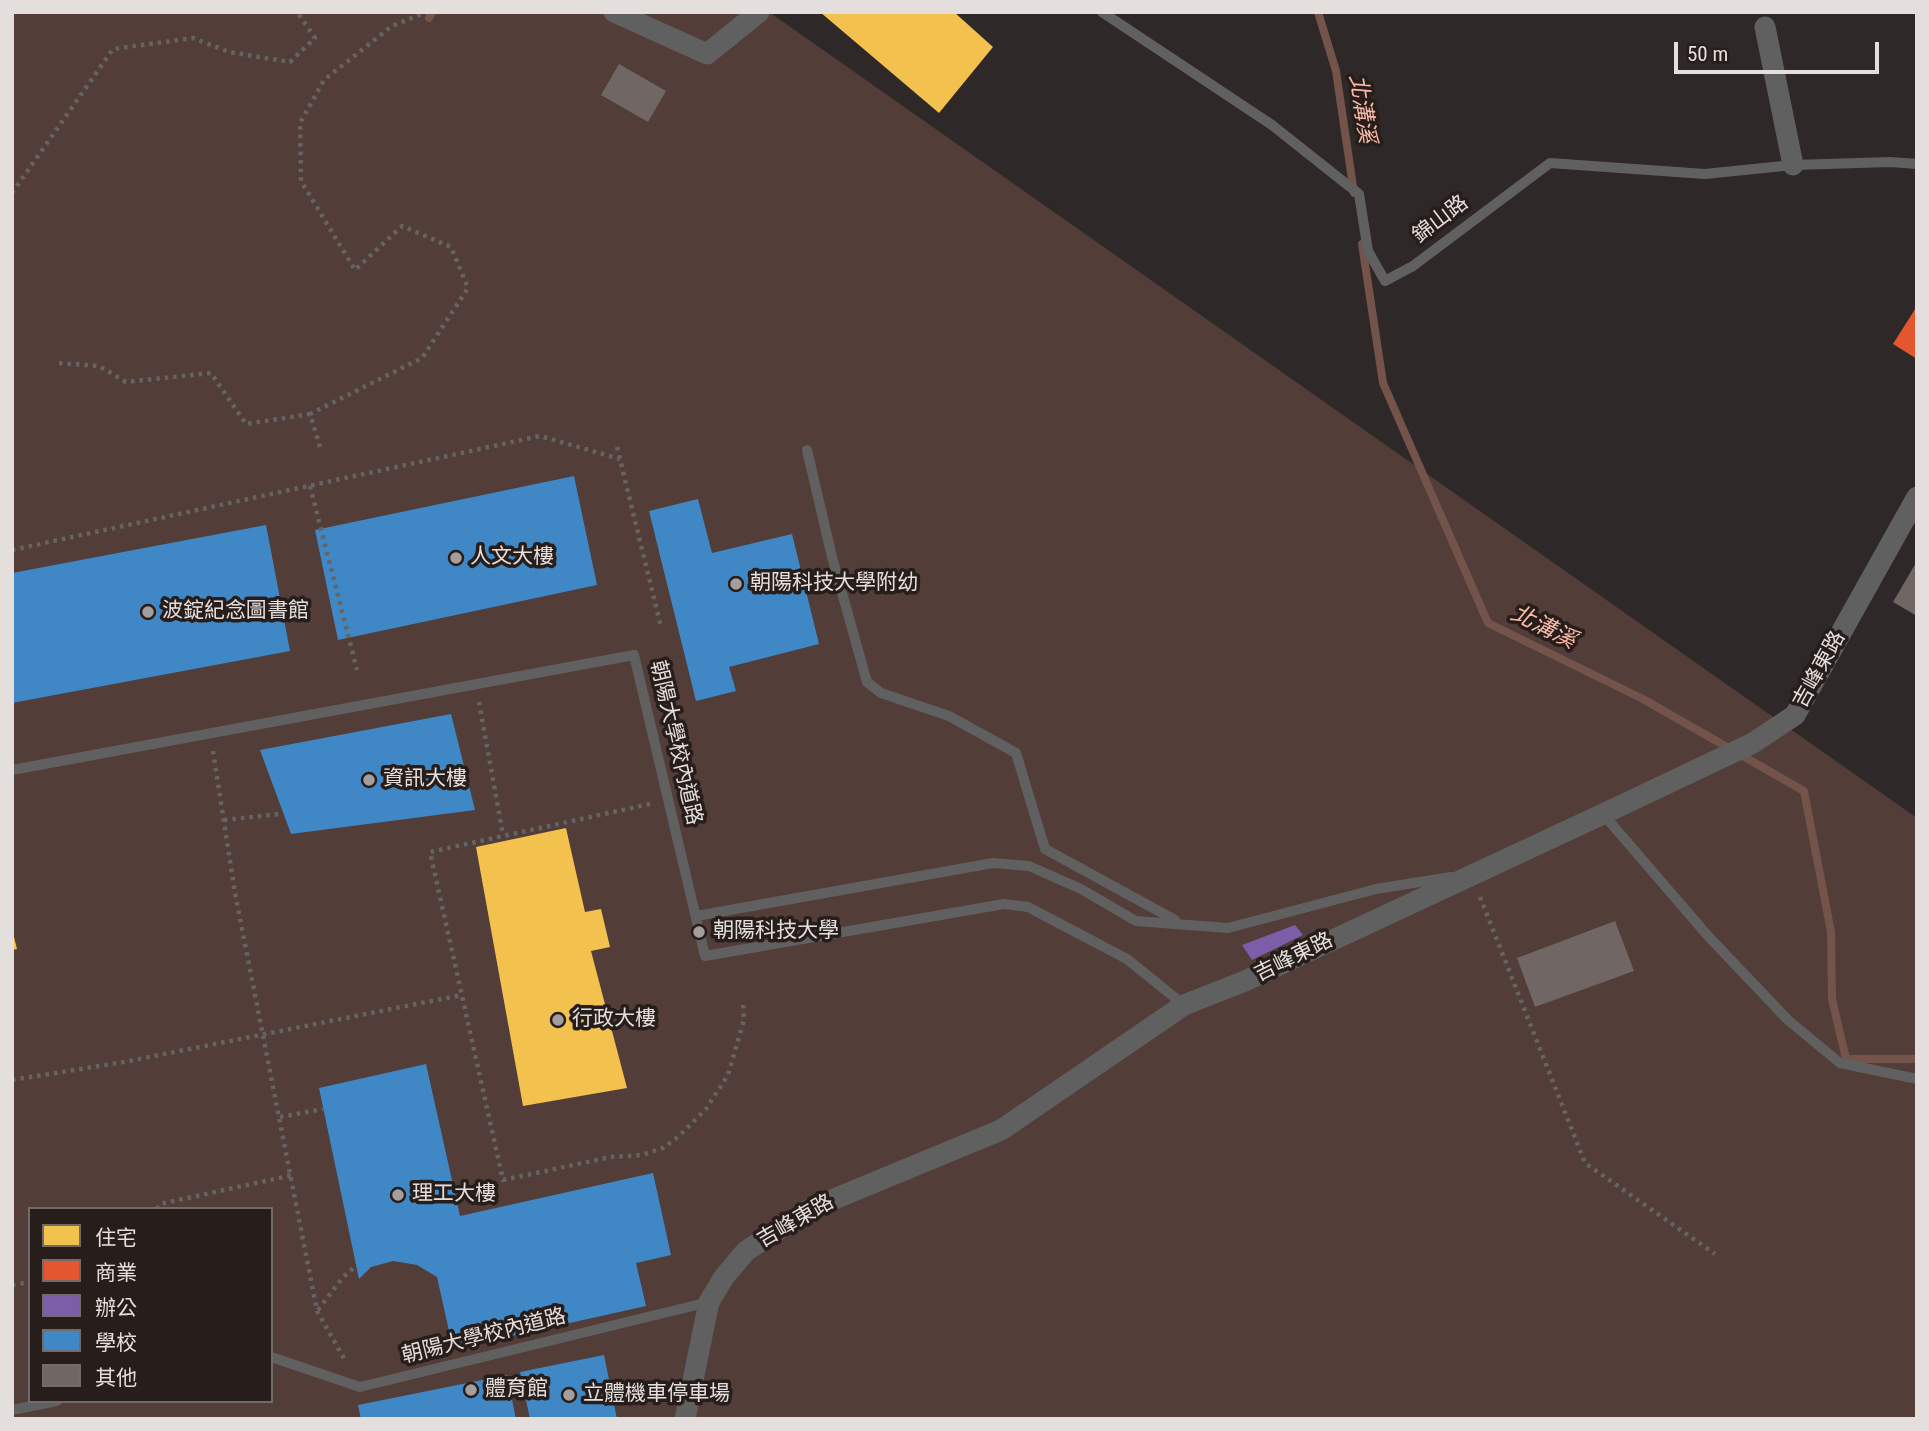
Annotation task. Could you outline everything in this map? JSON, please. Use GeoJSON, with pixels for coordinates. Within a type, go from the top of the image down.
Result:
{"type":"FeatureCollection","features":[{"type":"Feature","properties":{"kind":"street"},"geometry":{"type":"LineString","coordinates":[[614,12],[707,54],[759,12]]}},
{"type":"Feature","properties":{"kind":"street"},"geometry":{"type":"LineString","coordinates":[[1765,27],[1793,165]]}},
{"type":"Feature","properties":{"kind":"street","name":"吉峰東路"},"geometry":{"type":"LineString","coordinates":[[685,1419],[709,1302],[746,1251],[810,1209],[890,1168],[1001,1130],[1184,1005],[1245,981],[1753,743],[1795,715],[1917,497]]}},
{"type":"Feature","properties":{"kind":"lane","name":"錦山路"},"geometry":{"type":"LineString","coordinates":[[1102,12],[1272,125],[1359,194],[1367,251],[1385,281],[1413,266],[1550,163],[1704,174],[1793,165],[1890,162],[1917,164]]}},
{"type":"Feature","properties":{"kind":"lane"},"geometry":{"type":"LineString","coordinates":[[807,450],[832,557],[867,682],[881,693],[949,716],[1016,753],[1045,849],[1170,919],[1222,927]]}},
{"type":"Feature","properties":{"kind":"lane","name":"朝陽大學校內道路"},"geometry":{"type":"LineString","coordinates":[[12,769],[634,655],[705,956],[1004,904],[1028,907],[1127,959],[1184,1005]]}},
{"type":"Feature","properties":{"kind":"lane"},"geometry":{"type":"LineString","coordinates":[[1603,814],[1708,936],[1788,1020],[1840,1063],[1917,1079]]}},
{"type":"Feature","properties":{"kind":"lane"},"geometry":{"type":"LineString","coordinates":[[696,916],[993,863],[1029,866],[1081,889],[1136,921],[1222,927],[1376,889],[1471,874]]}},
{"type":"Feature","properties":{"kind":"lane","name":"朝陽大學校內道路"},"geometry":{"type":"LineString","coordinates":[[360,1387],[709,1302]]}},
{"type":"Feature","properties":{"kind":"lane"},"geometry":{"type":"LineString","coordinates":[[273,1358],[360,1387]]}},
{"type":"Feature","properties":{"kind":"lane"},"geometry":{"type":"LineString","coordinates":[[12,1410],[47,1403]]}},
{"type":"Feature","properties":{"kind":"path"},"geometry":{"type":"LineString","coordinates":[[12,193],[113,49],[193,38],[229,52],[290,62],[314,38],[297,12]]}},
{"type":"Feature","properties":{"kind":"path"},"geometry":{"type":"LineString","coordinates":[[59,363],[99,366],[125,382],[211,373],[246,424],[310,414],[422,358],[468,288],[451,247],[402,226],[355,270],[302,181],[300,123],[324,80],[392,26],[427,12]]}},
{"type":"Feature","properties":{"kind":"path"},"geometry":{"type":"LineString","coordinates":[[310,414],[320,447]]}},
{"type":"Feature","properties":{"kind":"path"},"geometry":{"type":"LineString","coordinates":[[12,551],[540,436],[620,459]]}},
{"type":"Feature","properties":{"kind":"path"},"geometry":{"type":"LineString","coordinates":[[617,447],[661,627]]}},
{"type":"Feature","properties":{"kind":"path"},"geometry":{"type":"LineString","coordinates":[[310,486],[357,670]]}},
{"type":"Feature","properties":{"kind":"path"},"geometry":{"type":"LineString","coordinates":[[475,684],[503,835]]}},
{"type":"Feature","properties":{"kind":"path"},"geometry":{"type":"LineString","coordinates":[[211,733],[235,893],[293,1175],[317,1311],[360,1387]]}},
{"type":"Feature","properties":{"kind":"path"},"geometry":{"type":"LineString","coordinates":[[668,800],[430,852],[503,1180],[663,1148],[706,1109],[728,1075],[744,1020],[743,1002]]}},
{"type":"Feature","properties":{"kind":"path"},"geometry":{"type":"LineString","coordinates":[[224,820],[280,814]]}},
{"type":"Feature","properties":{"kind":"path"},"geometry":{"type":"LineString","coordinates":[[1471,874],[1585,1163],[1716,1254]]}},
{"type":"Feature","properties":{"kind":"path"},"geometry":{"type":"LineString","coordinates":[[12,1080],[124,1062],[462,995]]}},
{"type":"Feature","properties":{"kind":"path"},"geometry":{"type":"LineString","coordinates":[[280,1116],[323,1109]]}},
{"type":"Feature","properties":{"kind":"path"},"geometry":{"type":"LineString","coordinates":[[158,1207],[160,1204],[293,1175]]}},
{"type":"Feature","properties":{"kind":"path"},"geometry":{"type":"LineString","coordinates":[[317,1311],[331,1290],[356,1266]]}},
{"type":"Feature","properties":{"kind":"shaded area"},"geometry":{"type":"Polygon","coordinates":[[[12,12],[769,12],[1917,818],[1917,1419],[12,1419],[12,12]]]}},
{"type":"Feature","properties":{"kind":"building: 住宅"},"geometry":{"type":"Polygon","coordinates":[[[820,12],[954,12],[993,47],[939,113],[820,12]]]}},
{"type":"Feature","properties":{"kind":"building: 住宅","name":"行政大樓"},"geometry":{"type":"Polygon","coordinates":[[[566,828],[585,912],[601,909],[610,947],[591,951],[627,1088],[523,1106],[476,847],[566,828]]]}},
{"type":"Feature","properties":{"kind":"building: 住宅"},"geometry":{"type":"Polygon","coordinates":[[[12,929],[17,949],[12,950],[12,929]]]}},
{"type":"Feature","properties":{"kind":"building: 商業"},"geometry":{"type":"Polygon","coordinates":[[[1917,306],[1917,359],[1893,344],[1917,306]]]}},
{"type":"Feature","properties":{"kind":"building: 辦公"},"geometry":{"type":"Polygon","coordinates":[[[1295,925],[1303,935],[1252,960],[1242,945],[1295,925]]]}},
{"type":"Feature","properties":{"kind":"building: 學校","name":"人文大樓"},"geometry":{"type":"Polygon","coordinates":[[[574,476],[597,585],[338,640],[315,530],[574,476]]]}},
{"type":"Feature","properties":{"kind":"building: 學校","name":"朝陽科技大學附幼"},"geometry":{"type":"Polygon","coordinates":[[[698,499],[712,553],[792,534],[819,644],[729,667],[736,691],[696,701],[649,511],[698,499]]]}},
{"type":"Feature","properties":{"kind":"building: 學校","name":"波錠紀念圖書館"},"geometry":{"type":"Polygon","coordinates":[[[266,525],[290,651],[12,703],[12,573],[266,525]]]}},
{"type":"Feature","properties":{"kind":"building: 學校","name":"資訊大樓"},"geometry":{"type":"Polygon","coordinates":[[[451,714],[475,810],[291,834],[260,750],[451,714]]]}},
{"type":"Feature","properties":{"kind":"building: 學校","name":"理工大樓"},"geometry":{"type":"Polygon","coordinates":[[[426,1064],[460,1216],[653,1173],[671,1255],[636,1263],[646,1306],[453,1349],[437,1277],[417,1265],[393,1261],[371,1267],[359,1279],[319,1088],[426,1064]]]}},
{"type":"Feature","properties":{"kind":"building: 學校","name":"立體機車停車場"},"geometry":{"type":"Polygon","coordinates":[[[604,1355],[617,1419],[530,1419],[520,1372],[604,1355]]]}},
{"type":"Feature","properties":{"kind":"building: 學校","name":"體育館"},"geometry":{"type":"Polygon","coordinates":[[[507,1375],[516,1419],[361,1419],[358,1405],[507,1375]]]}},
{"type":"Feature","properties":{"kind":"building: 其他"},"geometry":{"type":"Polygon","coordinates":[[[619,64],[666,91],[648,122],[601,95],[619,64]]]}},
{"type":"Feature","properties":{"kind":"building: 其他"},"geometry":{"type":"Polygon","coordinates":[[[1917,561],[1917,616],[1893,602],[1917,561]]]}},
{"type":"Feature","properties":{"kind":"building: 其他"},"geometry":{"type":"Polygon","coordinates":[[[1615,921],[1634,971],[1535,1007],[1517,958],[1615,921]]]}},
{"type":"Feature","properties":{"kind":"waterway"},"geometry":{"type":"LineString","coordinates":[[429,18],[432,12]]}},
{"type":"Feature","properties":{"kind":"waterway","name":"北溝溪"},"geometry":{"type":"LineString","coordinates":[[1318,12],[1336,71],[1354,193]]}},
{"type":"Feature","properties":{"kind":"waterway","name":"北溝溪"},"geometry":{"type":"LineString","coordinates":[[1362,244],[1383,383],[1488,623],[1643,699],[1804,791],[1831,932],[1832,999],[1846,1059],[1917,1059]]}},
{"type":"Feature","properties":{"kind":"place","name":"人文大樓"},"geometry":{"type":"Point","coordinates":[456,558]}},
{"type":"Feature","properties":{"kind":"place","name":"朝陽科技大學附幼"},"geometry":{"type":"Point","coordinates":[736,584]}},
{"type":"Feature","properties":{"kind":"place","name":"波錠紀念圖書館"},"geometry":{"type":"Point","coordinates":[148,612]}},
{"type":"Feature","properties":{"kind":"place","name":"資訊大樓"},"geometry":{"type":"Point","coordinates":[369,780]}},
{"type":"Feature","properties":{"kind":"place","name":"朝陽科技大學"},"geometry":{"type":"Point","coordinates":[699,932]}},
{"type":"Feature","properties":{"kind":"place","name":"行政大樓"},"geometry":{"type":"Point","coordinates":[558,1020]}},
{"type":"Feature","properties":{"kind":"place","name":"理工大樓"},"geometry":{"type":"Point","coordinates":[398,1195]}},
{"type":"Feature","properties":{"kind":"place","name":"體育館"},"geometry":{"type":"Point","coordinates":[471,1390]}},
{"type":"Feature","properties":{"kind":"place","name":"立體機車停車場"},"geometry":{"type":"Point","coordinates":[569,1395]}}]}
